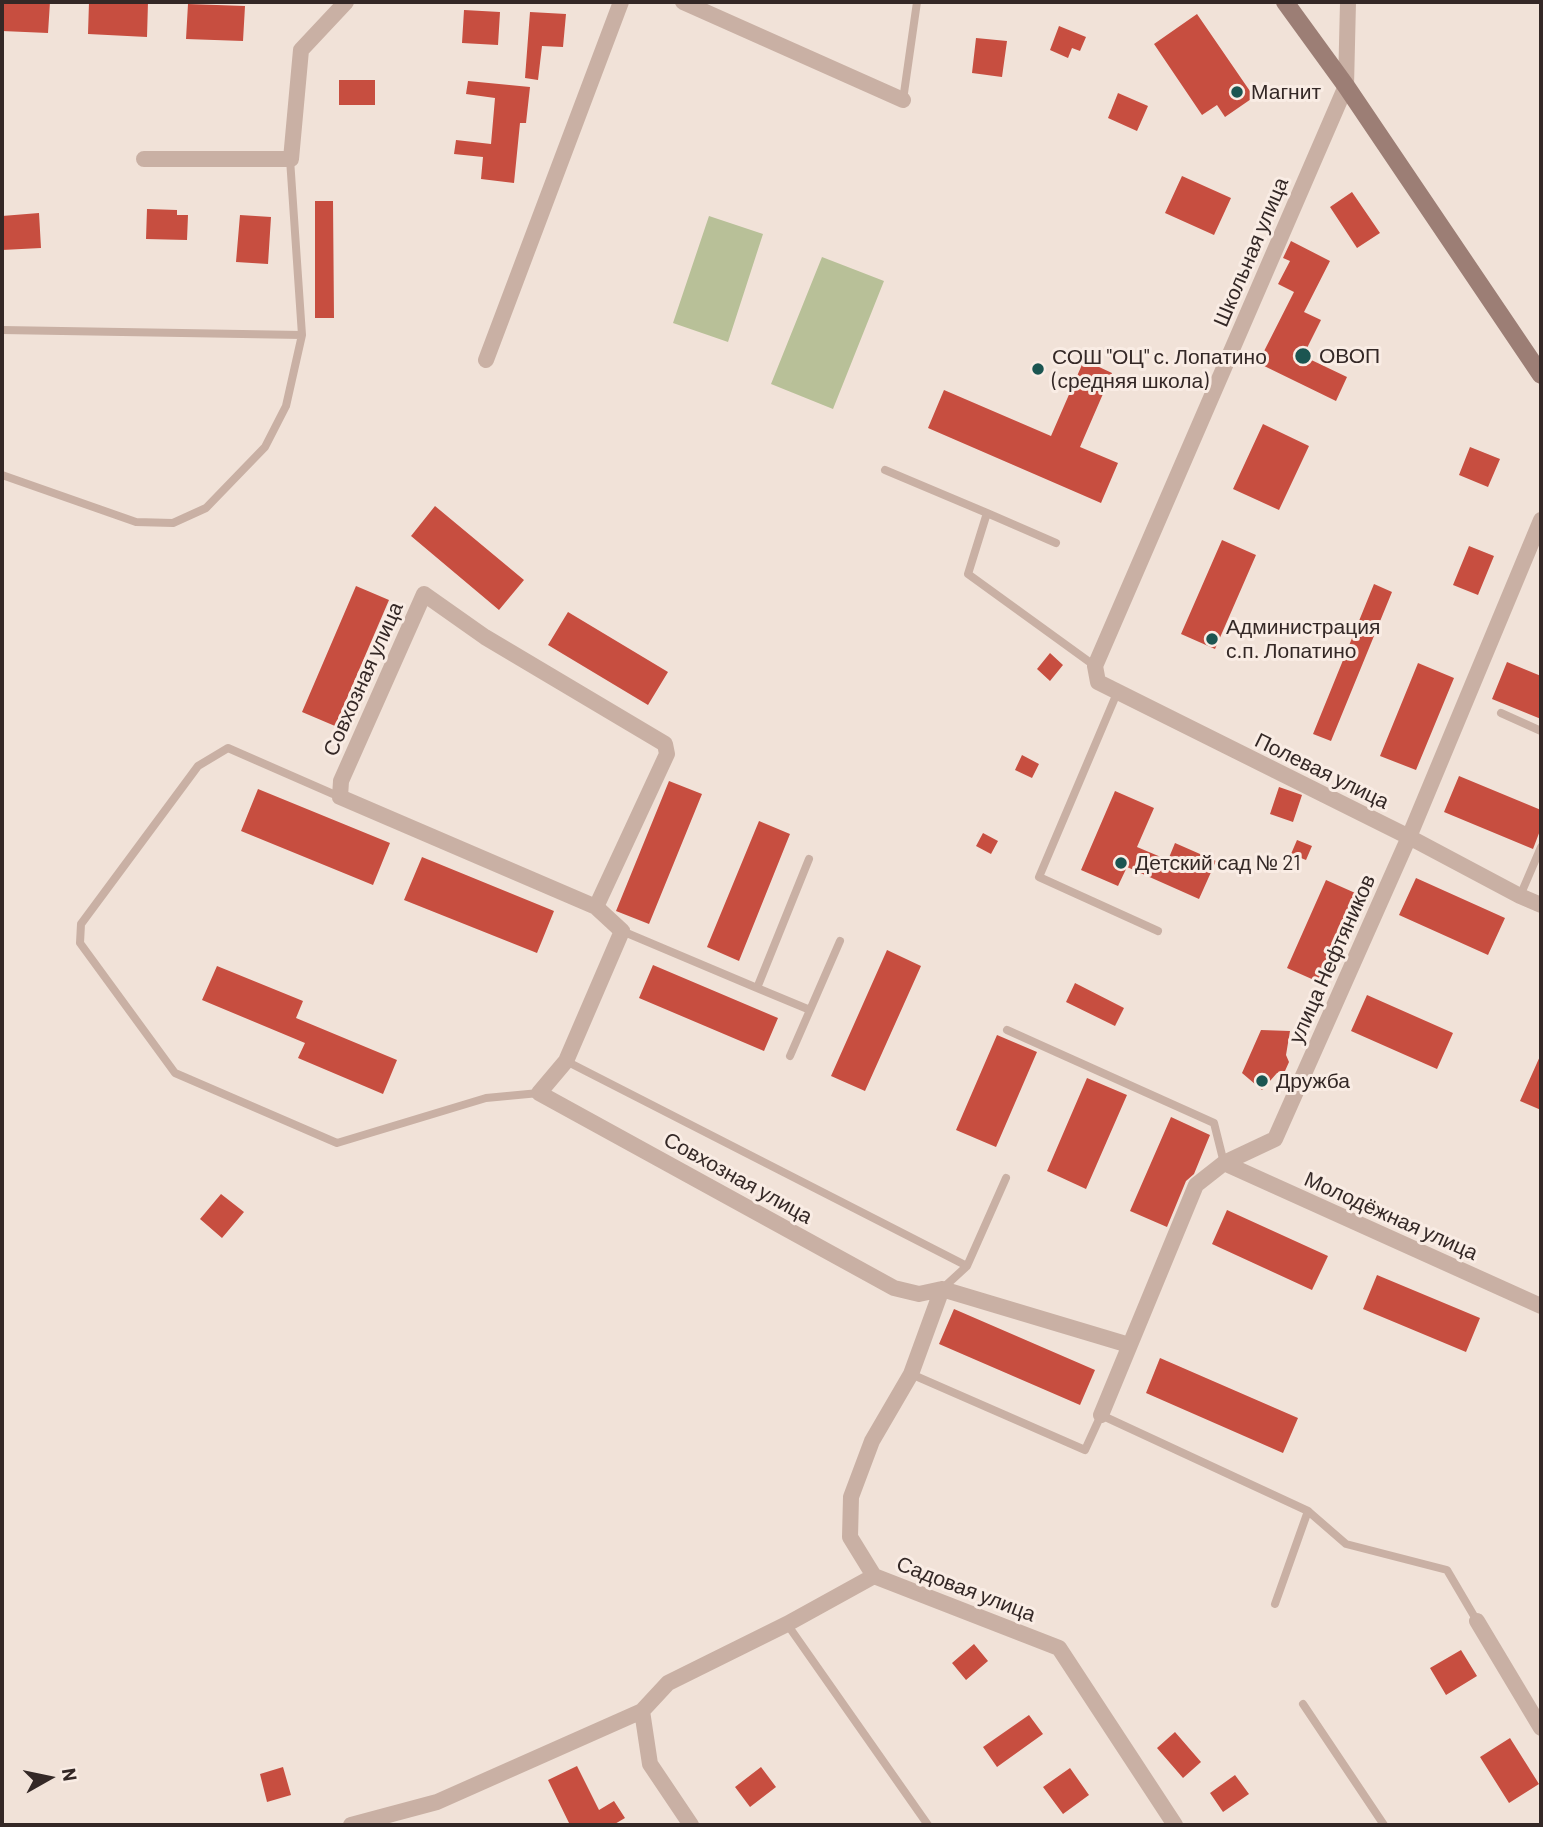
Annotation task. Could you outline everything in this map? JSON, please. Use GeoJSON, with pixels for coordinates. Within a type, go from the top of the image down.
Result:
{"type":"FeatureCollection","features":[{"type":"Feature","properties":{"kind":"street"},"geometry":{"type":"LineString","coordinates":[[144,159],[290,159],[301,50],[345,2]]}},
{"type":"Feature","properties":{"kind":"street"},"geometry":{"type":"LineString","coordinates":[[486,360],[621,2]]}},
{"type":"Feature","properties":{"kind":"street"},"geometry":{"type":"LineString","coordinates":[[683,2],[903,100]]}},
{"type":"Feature","properties":{"kind":"street"},"geometry":{"type":"LineString","coordinates":[[1285,2],[1346,86],[1541,375]]}},
{"type":"Feature","properties":{"kind":"street","name":"Школьная улица"},"geometry":{"type":"LineString","coordinates":[[1095,666],[1346,86],[1348,2]]}},
{"type":"Feature","properties":{"kind":"street","name":"улица Нефтяников"},"geometry":{"type":"LineString","coordinates":[[1101,1415],[1196,1185],[1224,1163],[1275,1139],[1409,837],[1541,520]]}},
{"type":"Feature","properties":{"kind":"street","name":"Совхозная улица"},"geometry":{"type":"LineString","coordinates":[[340,797],[341,781],[424,594],[485,637],[665,744],[667,754],[596,907]]}},
{"type":"Feature","properties":{"kind":"street","name":"Полевая улица"},"geometry":{"type":"LineString","coordinates":[[1095,666],[1098,682],[1117,693],[1541,905]]}},
{"type":"Feature","properties":{"kind":"street"},"geometry":{"type":"LineString","coordinates":[[340,797],[596,907],[622,931],[566,1061],[540,1093]]}},
{"type":"Feature","properties":{"kind":"street","name":"Совхозная улица"},"geometry":{"type":"LineString","coordinates":[[540,1093],[894,1288],[919,1294],[942,1289],[1129,1345]]}},
{"type":"Feature","properties":{"kind":"street","name":"Молодёжная улица"},"geometry":{"type":"LineString","coordinates":[[1224,1163],[1541,1306]]}},
{"type":"Feature","properties":{"kind":"street","name":"Садовая улица"},"geometry":{"type":"LineString","coordinates":[[942,1289],[911,1374],[872,1441],[851,1497],[850,1537],[874,1576],[1059,1648],[1175,1825]]}},
{"type":"Feature","properties":{"kind":"street"},"geometry":{"type":"LineString","coordinates":[[351,1825],[437,1802],[642,1711],[668,1683],[787,1624],[874,1576]]}},
{"type":"Feature","properties":{"kind":"street"},"geometry":{"type":"LineString","coordinates":[[1477,1621],[1541,1728]]}},
{"type":"Feature","properties":{"kind":"street"},"geometry":{"type":"LineString","coordinates":[[642,1711],[650,1764],[691,1825]]}},
{"type":"Feature","properties":{"kind":"lane"},"geometry":{"type":"LineString","coordinates":[[903,100],[917,2]]}},
{"type":"Feature","properties":{"kind":"lane"},"geometry":{"type":"LineString","coordinates":[[2,475],[136,522],[173,523],[206,508],[265,447],[286,406],[302,335],[290,159]]}},
{"type":"Feature","properties":{"kind":"lane"},"geometry":{"type":"LineString","coordinates":[[2,330],[302,335]]}},
{"type":"Feature","properties":{"kind":"lane"},"geometry":{"type":"LineString","coordinates":[[884,470],[1056,543]]}},
{"type":"Feature","properties":{"kind":"lane"},"geometry":{"type":"LineString","coordinates":[[987,513],[968,573],[1095,666]]}},
{"type":"Feature","properties":{"kind":"lane"},"geometry":{"type":"LineString","coordinates":[[1117,693],[1039,877],[1158,931]]}},
{"type":"Feature","properties":{"kind":"lane"},"geometry":{"type":"LineString","coordinates":[[1501,713],[1541,731]]}},
{"type":"Feature","properties":{"kind":"lane"},"geometry":{"type":"LineString","coordinates":[[340,797],[228,748],[198,766],[81,924],[80,943],[175,1073],[337,1143],[486,1098],[540,1093]]}},
{"type":"Feature","properties":{"kind":"lane"},"geometry":{"type":"LineString","coordinates":[[1520,896],[1541,847]]}},
{"type":"Feature","properties":{"kind":"lane"},"geometry":{"type":"LineString","coordinates":[[757,988],[809,859]]}},
{"type":"Feature","properties":{"kind":"lane"},"geometry":{"type":"LineString","coordinates":[[622,931],[810,1010]]}},
{"type":"Feature","properties":{"kind":"lane"},"geometry":{"type":"LineString","coordinates":[[790,1056],[840,941]]}},
{"type":"Feature","properties":{"kind":"lane"},"geometry":{"type":"LineString","coordinates":[[1007,1030],[1214,1123],[1224,1163]]}},
{"type":"Feature","properties":{"kind":"lane"},"geometry":{"type":"LineString","coordinates":[[566,1061],[967,1266]]}},
{"type":"Feature","properties":{"kind":"lane"},"geometry":{"type":"LineString","coordinates":[[942,1289],[967,1266],[1006,1178]]}},
{"type":"Feature","properties":{"kind":"lane"},"geometry":{"type":"LineString","coordinates":[[911,1374],[1084,1450],[1101,1415],[1308,1511],[1346,1544],[1447,1570],[1477,1621]]}},
{"type":"Feature","properties":{"kind":"lane"},"geometry":{"type":"LineString","coordinates":[[1275,1604],[1308,1511]]}},
{"type":"Feature","properties":{"kind":"lane"},"geometry":{"type":"LineString","coordinates":[[787,1624],[928,1825]]}},
{"type":"Feature","properties":{"kind":"lane"},"geometry":{"type":"LineString","coordinates":[[1303,1704],[1384,1825]]}},
{"type":"Feature","properties":{"kind":"green space"},"geometry":{"type":"Polygon","coordinates":[[[709,216],[763,234],[728,342],[673,323],[709,216]]]}},
{"type":"Feature","properties":{"kind":"green space"},"geometry":{"type":"Polygon","coordinates":[[[822,257],[884,281],[833,409],[771,384],[822,257]]]}},
{"type":"Feature","properties":{"kind":"building"},"geometry":{"type":"Polygon","coordinates":[[[2,2],[50,2],[48,33],[2,31],[2,2]]]}},
{"type":"Feature","properties":{"kind":"building"},"geometry":{"type":"Polygon","coordinates":[[[89,2],[148,2],[147,37],[88,34],[89,2]]]}},
{"type":"Feature","properties":{"kind":"building"},"geometry":{"type":"Polygon","coordinates":[[[188,4],[245,6],[243,41],[186,39],[188,4]]]}},
{"type":"Feature","properties":{"kind":"building"},"geometry":{"type":"Polygon","coordinates":[[[464,10],[500,12],[498,45],[462,43],[464,10]]]}},
{"type":"Feature","properties":{"kind":"building"},"geometry":{"type":"Polygon","coordinates":[[[530,12],[566,14],[563,47],[542,46],[538,80],[525,78],[530,12]]]}},
{"type":"Feature","properties":{"kind":"building"},"geometry":{"type":"Polygon","coordinates":[[[1197,14],[1254,97],[1225,117],[1217,105],[1202,115],[1154,44],[1197,14]]]}},
{"type":"Feature","properties":{"kind":"building"},"geometry":{"type":"Polygon","coordinates":[[[1059,26],[1086,37],[1080,51],[1072,48],[1068,58],[1050,50],[1059,26]]]}},
{"type":"Feature","properties":{"kind":"building"},"geometry":{"type":"Polygon","coordinates":[[[976,38],[1007,41],[1002,77],[972,73],[976,38]]]}},
{"type":"Feature","properties":{"kind":"building"},"geometry":{"type":"Polygon","coordinates":[[[339,80],[375,80],[375,105],[339,105],[339,80]]]}},
{"type":"Feature","properties":{"kind":"building"},"geometry":{"type":"Polygon","coordinates":[[[468,81],[530,87],[526,123],[520,123],[514,183],[481,179],[483,157],[454,154],[456,140],[491,144],[495,98],[466,94],[468,81]]]}},
{"type":"Feature","properties":{"kind":"building"},"geometry":{"type":"Polygon","coordinates":[[[1118,93],[1148,106],[1137,131],[1108,118],[1118,93]]]}},
{"type":"Feature","properties":{"kind":"building"},"geometry":{"type":"Polygon","coordinates":[[[1182,176],[1231,198],[1214,235],[1165,213],[1182,176]]]}},
{"type":"Feature","properties":{"kind":"building"},"geometry":{"type":"Polygon","coordinates":[[[1352,192],[1380,233],[1357,248],[1330,207],[1352,192]]]}},
{"type":"Feature","properties":{"kind":"building"},"geometry":{"type":"Polygon","coordinates":[[[315,201],[333,201],[334,318],[315,318],[315,201]]]}},
{"type":"Feature","properties":{"kind":"building"},"geometry":{"type":"Polygon","coordinates":[[[147,209],[177,210],[177,215],[188,215],[187,240],[146,239],[147,209]]]}},
{"type":"Feature","properties":{"kind":"building"},"geometry":{"type":"Polygon","coordinates":[[[39,213],[41,248],[2,250],[2,216],[39,213]]]}},
{"type":"Feature","properties":{"kind":"building"},"geometry":{"type":"Polygon","coordinates":[[[240,215],[271,217],[268,264],[236,262],[240,215]]]}},
{"type":"Feature","properties":{"kind":"building"},"geometry":{"type":"Polygon","coordinates":[[[1291,241],[1330,261],[1304,312],[1321,320],[1303,356],[1347,377],[1336,401],[1258,363],[1294,292],[1278,284],[1290,261],[1283,258],[1291,241]]]}},
{"type":"Feature","properties":{"kind":"building"},"geometry":{"type":"Polygon","coordinates":[[[1084,360],[1112,373],[1080,447],[1118,463],[1101,503],[928,428],[944,390],[1051,436],[1084,360]]]}},
{"type":"Feature","properties":{"kind":"building"},"geometry":{"type":"Polygon","coordinates":[[[1263,424],[1309,446],[1279,510],[1233,489],[1263,424]]]}},
{"type":"Feature","properties":{"kind":"building"},"geometry":{"type":"Polygon","coordinates":[[[1470,447],[1500,459],[1488,487],[1459,475],[1470,447]]]}},
{"type":"Feature","properties":{"kind":"building"},"geometry":{"type":"Polygon","coordinates":[[[435,506],[524,580],[499,610],[411,536],[435,506]]]}},
{"type":"Feature","properties":{"kind":"building"},"geometry":{"type":"Polygon","coordinates":[[[1222,540],[1256,555],[1215,649],[1181,634],[1222,540]]]}},
{"type":"Feature","properties":{"kind":"building"},"geometry":{"type":"Polygon","coordinates":[[[1469,546],[1494,556],[1478,595],[1453,585],[1469,546]]]}},
{"type":"Feature","properties":{"kind":"building"},"geometry":{"type":"Polygon","coordinates":[[[1374,584],[1392,592],[1331,741],[1313,734],[1374,584]]]}},
{"type":"Feature","properties":{"kind":"building"},"geometry":{"type":"Polygon","coordinates":[[[356,586],[389,600],[335,726],[302,712],[356,586]]]}},
{"type":"Feature","properties":{"kind":"building"},"geometry":{"type":"Polygon","coordinates":[[[568,612],[668,672],[648,705],[548,645],[568,612]]]}},
{"type":"Feature","properties":{"kind":"building"},"geometry":{"type":"Polygon","coordinates":[[[1050,653],[1063,665],[1050,681],[1037,669],[1050,653]]]}},
{"type":"Feature","properties":{"kind":"building"},"geometry":{"type":"Polygon","coordinates":[[[1507,662],[1541,676],[1541,719],[1492,699],[1507,662]]]}},
{"type":"Feature","properties":{"kind":"building"},"geometry":{"type":"Polygon","coordinates":[[[1418,663],[1454,678],[1416,770],[1380,756],[1418,663]]]}},
{"type":"Feature","properties":{"kind":"building"},"geometry":{"type":"Polygon","coordinates":[[[1022,755],[1039,764],[1032,778],[1015,770],[1022,755]]]}},
{"type":"Feature","properties":{"kind":"building"},"geometry":{"type":"Polygon","coordinates":[[[1459,776],[1541,810],[1541,828],[1533,849],[1444,812],[1459,776]]]}},
{"type":"Feature","properties":{"kind":"building"},"geometry":{"type":"Polygon","coordinates":[[[669,781],[702,794],[649,924],[616,911],[669,781]]]}},
{"type":"Feature","properties":{"kind":"building"},"geometry":{"type":"Polygon","coordinates":[[[1279,787],[1302,795],[1293,822],[1270,814],[1279,787]]]}},
{"type":"Feature","properties":{"kind":"building"},"geometry":{"type":"Polygon","coordinates":[[[258,789],[390,843],[373,885],[241,831],[258,789]]]}},
{"type":"Feature","properties":{"kind":"building"},"geometry":{"type":"Polygon","coordinates":[[[1115,791],[1154,808],[1137,847],[1168,860],[1175,843],[1216,861],[1199,899],[1127,867],[1118,886],[1081,870],[1115,791]]]}},
{"type":"Feature","properties":{"kind":"building"},"geometry":{"type":"Polygon","coordinates":[[[759,821],[790,834],[739,961],[707,947],[759,821]]]}},
{"type":"Feature","properties":{"kind":"building"},"geometry":{"type":"Polygon","coordinates":[[[983,833],[998,841],[991,854],[976,846],[983,833]]]}},
{"type":"Feature","properties":{"kind":"building"},"geometry":{"type":"Polygon","coordinates":[[[1297,840],[1312,846],[1306,860],[1291,854],[1297,840]]]}},
{"type":"Feature","properties":{"kind":"building"},"geometry":{"type":"Polygon","coordinates":[[[422,857],[554,911],[537,953],[404,900],[422,857]]]}},
{"type":"Feature","properties":{"kind":"building"},"geometry":{"type":"Polygon","coordinates":[[[1416,878],[1505,918],[1488,955],[1399,915],[1416,878]]]}},
{"type":"Feature","properties":{"kind":"building"},"geometry":{"type":"Polygon","coordinates":[[[1326,880],[1362,896],[1323,984],[1287,968],[1326,880]]]}},
{"type":"Feature","properties":{"kind":"building"},"geometry":{"type":"Polygon","coordinates":[[[887,950],[921,966],[865,1091],[831,1076],[887,950]]]}},
{"type":"Feature","properties":{"kind":"building"},"geometry":{"type":"Polygon","coordinates":[[[653,965],[778,1018],[764,1051],[639,998],[653,965]]]}},
{"type":"Feature","properties":{"kind":"building"},"geometry":{"type":"Polygon","coordinates":[[[217,966],[303,1001],[296,1018],[397,1060],[383,1094],[298,1058],[305,1043],[202,1000],[217,966]]]}},
{"type":"Feature","properties":{"kind":"building"},"geometry":{"type":"Polygon","coordinates":[[[1075,983],[1124,1008],[1115,1026],[1066,1002],[1075,983]]]}},
{"type":"Feature","properties":{"kind":"building"},"geometry":{"type":"Polygon","coordinates":[[[1367,995],[1453,1033],[1437,1069],[1351,1031],[1367,995]]]}},
{"type":"Feature","properties":{"kind":"building"},"geometry":{"type":"Polygon","coordinates":[[[1261,1030],[1290,1031],[1286,1055],[1289,1062],[1285,1071],[1277,1073],[1262,1090],[1242,1073],[1261,1030]]]}},
{"type":"Feature","properties":{"kind":"building"},"geometry":{"type":"Polygon","coordinates":[[[997,1035],[1037,1052],[996,1147],[956,1130],[997,1035]]]}},
{"type":"Feature","properties":{"kind":"building"},"geometry":{"type":"Polygon","coordinates":[[[1541,1054],[1541,1110],[1520,1101],[1541,1054]]]}},
{"type":"Feature","properties":{"kind":"building"},"geometry":{"type":"Polygon","coordinates":[[[1087,1078],[1127,1095],[1086,1189],[1047,1171],[1087,1078]]]}},
{"type":"Feature","properties":{"kind":"building"},"geometry":{"type":"Polygon","coordinates":[[[1171,1117],[1210,1135],[1194,1174],[1186,1181],[1167,1227],[1130,1211],[1171,1117]]]}},
{"type":"Feature","properties":{"kind":"building"},"geometry":{"type":"Polygon","coordinates":[[[221,1194],[244,1212],[222,1238],[200,1219],[221,1194]]]}},
{"type":"Feature","properties":{"kind":"building"},"geometry":{"type":"Polygon","coordinates":[[[1227,1210],[1328,1256],[1312,1290],[1212,1244],[1227,1210]]]}},
{"type":"Feature","properties":{"kind":"building"},"geometry":{"type":"Polygon","coordinates":[[[1377,1275],[1480,1318],[1466,1352],[1363,1309],[1377,1275]]]}},
{"type":"Feature","properties":{"kind":"building"},"geometry":{"type":"Polygon","coordinates":[[[954,1309],[1095,1370],[1080,1405],[939,1344],[954,1309]]]}},
{"type":"Feature","properties":{"kind":"building"},"geometry":{"type":"Polygon","coordinates":[[[1160,1358],[1298,1418],[1283,1453],[1146,1393],[1160,1358]]]}},
{"type":"Feature","properties":{"kind":"building"},"geometry":{"type":"Polygon","coordinates":[[[974,1644],[988,1661],[966,1680],[952,1663],[974,1644]]]}},
{"type":"Feature","properties":{"kind":"building"},"geometry":{"type":"Polygon","coordinates":[[[1461,1650],[1477,1676],[1446,1695],[1430,1668],[1461,1650]]]}},
{"type":"Feature","properties":{"kind":"building"},"geometry":{"type":"Polygon","coordinates":[[[1029,1715],[1043,1734],[997,1767],[983,1747],[1029,1715]]]}},
{"type":"Feature","properties":{"kind":"building"},"geometry":{"type":"Polygon","coordinates":[[[1175,1732],[1201,1762],[1183,1778],[1157,1748],[1175,1732]]]}},
{"type":"Feature","properties":{"kind":"building"},"geometry":{"type":"Polygon","coordinates":[[[1510,1738],[1539,1784],[1509,1803],[1480,1757],[1510,1738]]]}},
{"type":"Feature","properties":{"kind":"building"},"geometry":{"type":"Polygon","coordinates":[[[577,1766],[599,1810],[614,1801],[625,1818],[613,1825],[570,1825],[548,1780],[577,1766]]]}},
{"type":"Feature","properties":{"kind":"building"},"geometry":{"type":"Polygon","coordinates":[[[283,1767],[291,1795],[267,1802],[260,1774],[283,1767]]]}},
{"type":"Feature","properties":{"kind":"building"},"geometry":{"type":"Polygon","coordinates":[[[761,1767],[776,1787],[750,1807],[735,1787],[761,1767]]]}},
{"type":"Feature","properties":{"kind":"building"},"geometry":{"type":"Polygon","coordinates":[[[1070,1768],[1089,1795],[1063,1814],[1043,1787],[1070,1768]]]}},
{"type":"Feature","properties":{"kind":"building"},"geometry":{"type":"Polygon","coordinates":[[[1235,1775],[1249,1794],[1223,1812],[1210,1793],[1235,1775]]]}},
{"type":"Feature","properties":{"kind":"place","name":"Магнит"},"geometry":{"type":"Point","coordinates":[1237,92]}},
{"type":"Feature","properties":{"kind":"place","name":"ОВОП"},"geometry":{"type":"Point","coordinates":[1303,356]}},
{"type":"Feature","properties":{"kind":"place","name":"СОШ \"ОЦ\" с. Лопатино (средняя школа)"},"geometry":{"type":"Point","coordinates":[1038,369]}},
{"type":"Feature","properties":{"kind":"place","name":"Администрация с.п. Лопатино"},"geometry":{"type":"Point","coordinates":[1212,639]}},
{"type":"Feature","properties":{"kind":"place","name":"Детский сад № 21"},"geometry":{"type":"Point","coordinates":[1121,863]}},
{"type":"Feature","properties":{"kind":"place","name":"Дружба"},"geometry":{"type":"Point","coordinates":[1262,1081]}}]}
